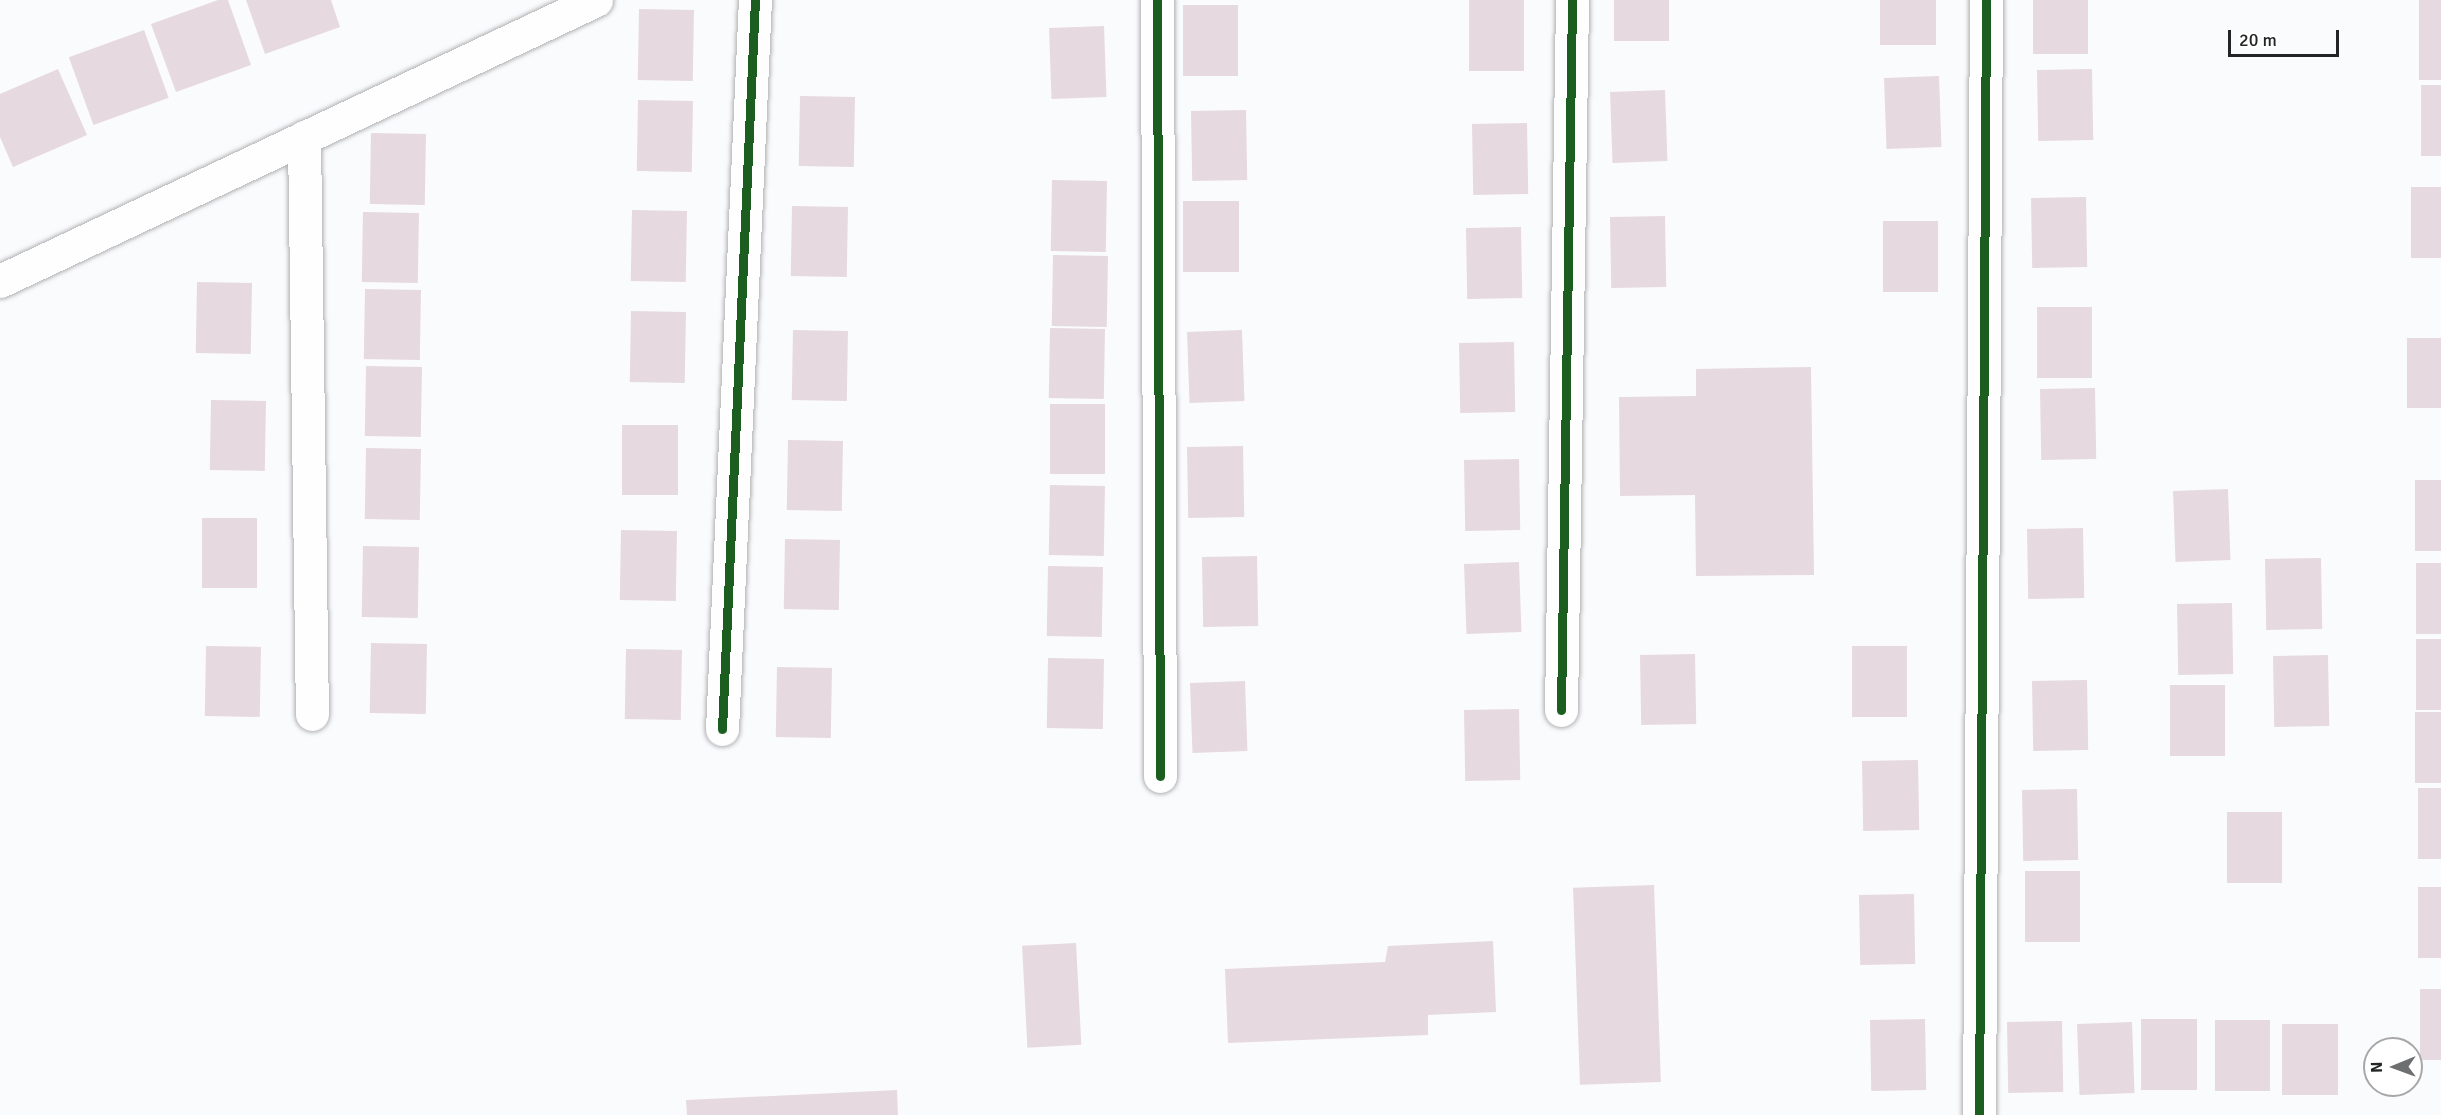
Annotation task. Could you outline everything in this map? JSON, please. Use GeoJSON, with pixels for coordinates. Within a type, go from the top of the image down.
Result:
{"type":"FeatureCollection","features":[{"type":"Feature","properties":{"kind":"street"},"geometry":{"type":"LineString","coordinates":[[0,281],[596,0]]}},
{"type":"Feature","properties":{"kind":"street"},"geometry":{"type":"LineString","coordinates":[[722,729],[755,0]]}},
{"type":"Feature","properties":{"kind":"street"},"geometry":{"type":"LineString","coordinates":[[1157,0],[1160,776]]}},
{"type":"Feature","properties":{"kind":"street"},"geometry":{"type":"LineString","coordinates":[[1561,710],[1572,0]]}},
{"type":"Feature","properties":{"kind":"street"},"geometry":{"type":"LineString","coordinates":[[1979,1115],[1986,0]]}},
{"type":"Feature","properties":{"kind":"street"},"geometry":{"type":"LineString","coordinates":[[304,137],[312,714]]}},
{"type":"Feature","properties":{"kind":"building"},"geometry":{"type":"Polygon","coordinates":[[[218,0],[228,0],[251,65],[176,92],[151,24],[218,0]]]}},
{"type":"Feature","properties":{"kind":"building"},"geometry":{"type":"Polygon","coordinates":[[[246,0],[331,0],[340,27],[265,54],[246,0]]]}},
{"type":"Feature","properties":{"kind":"building"},"geometry":{"type":"Polygon","coordinates":[[[1469,0],[1524,0],[1524,71],[1469,71],[1469,0]]]}},
{"type":"Feature","properties":{"kind":"building"},"geometry":{"type":"Polygon","coordinates":[[[1614,0],[1669,0],[1669,41],[1614,41],[1614,0]]]}},
{"type":"Feature","properties":{"kind":"building"},"geometry":{"type":"Polygon","coordinates":[[[1880,0],[1936,0],[1936,45],[1880,45],[1880,0]]]}},
{"type":"Feature","properties":{"kind":"building"},"geometry":{"type":"Polygon","coordinates":[[[2033,0],[2088,0],[2088,54],[2033,54],[2033,0]]]}},
{"type":"Feature","properties":{"kind":"building"},"geometry":{"type":"Polygon","coordinates":[[[2419,0],[2441,0],[2441,80],[2419,80],[2419,0]]]}},
{"type":"Feature","properties":{"kind":"building"},"geometry":{"type":"Polygon","coordinates":[[[1183,5],[1238,5],[1238,76],[1183,76],[1183,5]]]}},
{"type":"Feature","properties":{"kind":"building"},"geometry":{"type":"Polygon","coordinates":[[[639,9],[694,10],[693,81],[638,80],[639,9]]]}},
{"type":"Feature","properties":{"kind":"building"},"geometry":{"type":"Polygon","coordinates":[[[1104,26],[1106,97],[1052,99],[1049,28],[1104,26]]]}},
{"type":"Feature","properties":{"kind":"building"},"geometry":{"type":"Polygon","coordinates":[[[144,30],[169,98],[93,125],[69,57],[144,30]]]}},
{"type":"Feature","properties":{"kind":"building"},"geometry":{"type":"Polygon","coordinates":[[[58,69],[87,135],[13,167],[0,137],[0,94],[58,69]]]}},
{"type":"Feature","properties":{"kind":"building"},"geometry":{"type":"Polygon","coordinates":[[[2092,69],[2093,140],[2038,141],[2037,70],[2092,69]]]}},
{"type":"Feature","properties":{"kind":"building"},"geometry":{"type":"Polygon","coordinates":[[[1939,76],[1941,147],[1887,149],[1884,78],[1939,76]]]}},
{"type":"Feature","properties":{"kind":"building"},"geometry":{"type":"Polygon","coordinates":[[[2421,85],[2441,85],[2441,156],[2421,156],[2421,85]]]}},
{"type":"Feature","properties":{"kind":"building"},"geometry":{"type":"Polygon","coordinates":[[[1665,90],[1667,161],[1613,163],[1610,92],[1665,90]]]}},
{"type":"Feature","properties":{"kind":"building"},"geometry":{"type":"Polygon","coordinates":[[[800,96],[855,97],[854,167],[799,166],[800,96]]]}},
{"type":"Feature","properties":{"kind":"building"},"geometry":{"type":"Polygon","coordinates":[[[638,100],[693,101],[692,172],[637,171],[638,100]]]}},
{"type":"Feature","properties":{"kind":"building"},"geometry":{"type":"Polygon","coordinates":[[[1246,110],[1247,180],[1192,181],[1191,111],[1246,110]]]}},
{"type":"Feature","properties":{"kind":"building"},"geometry":{"type":"Polygon","coordinates":[[[1527,123],[1528,194],[1473,195],[1472,124],[1527,123]]]}},
{"type":"Feature","properties":{"kind":"building"},"geometry":{"type":"Polygon","coordinates":[[[371,133],[426,134],[425,205],[370,204],[371,133]]]}},
{"type":"Feature","properties":{"kind":"building"},"geometry":{"type":"Polygon","coordinates":[[[1052,180],[1107,181],[1106,252],[1051,251],[1052,180]]]}},
{"type":"Feature","properties":{"kind":"building"},"geometry":{"type":"Polygon","coordinates":[[[2411,187],[2441,187],[2441,258],[2411,258],[2411,187]]]}},
{"type":"Feature","properties":{"kind":"building"},"geometry":{"type":"Polygon","coordinates":[[[2086,197],[2087,267],[2032,268],[2031,198],[2086,197]]]}},
{"type":"Feature","properties":{"kind":"building"},"geometry":{"type":"Polygon","coordinates":[[[1183,201],[1239,201],[1239,272],[1183,272],[1183,201]]]}},
{"type":"Feature","properties":{"kind":"building"},"geometry":{"type":"Polygon","coordinates":[[[792,206],[848,207],[847,277],[791,276],[792,206]]]}},
{"type":"Feature","properties":{"kind":"building"},"geometry":{"type":"Polygon","coordinates":[[[632,210],[687,211],[686,282],[631,281],[632,210]]]}},
{"type":"Feature","properties":{"kind":"building"},"geometry":{"type":"Polygon","coordinates":[[[363,212],[419,213],[418,283],[362,282],[363,212]]]}},
{"type":"Feature","properties":{"kind":"building"},"geometry":{"type":"Polygon","coordinates":[[[1665,216],[1666,287],[1611,288],[1610,217],[1665,216]]]}},
{"type":"Feature","properties":{"kind":"building"},"geometry":{"type":"Polygon","coordinates":[[[1883,221],[1938,221],[1938,292],[1883,292],[1883,221]]]}},
{"type":"Feature","properties":{"kind":"building"},"geometry":{"type":"Polygon","coordinates":[[[1521,227],[1522,298],[1467,299],[1466,228],[1521,227]]]}},
{"type":"Feature","properties":{"kind":"building"},"geometry":{"type":"Polygon","coordinates":[[[1053,255],[1108,256],[1107,327],[1052,326],[1053,255]]]}},
{"type":"Feature","properties":{"kind":"building"},"geometry":{"type":"Polygon","coordinates":[[[197,282],[252,283],[251,354],[196,353],[197,282]]]}},
{"type":"Feature","properties":{"kind":"building"},"geometry":{"type":"Polygon","coordinates":[[[365,289],[421,290],[420,360],[364,359],[365,289]]]}},
{"type":"Feature","properties":{"kind":"building"},"geometry":{"type":"Polygon","coordinates":[[[2037,307],[2092,307],[2092,378],[2037,378],[2037,307]]]}},
{"type":"Feature","properties":{"kind":"building"},"geometry":{"type":"Polygon","coordinates":[[[631,311],[686,312],[685,383],[630,382],[631,311]]]}},
{"type":"Feature","properties":{"kind":"building"},"geometry":{"type":"Polygon","coordinates":[[[1050,328],[1105,329],[1104,399],[1049,398],[1050,328]]]}},
{"type":"Feature","properties":{"kind":"building"},"geometry":{"type":"Polygon","coordinates":[[[793,330],[848,331],[847,401],[792,400],[793,330]]]}},
{"type":"Feature","properties":{"kind":"building"},"geometry":{"type":"Polygon","coordinates":[[[1242,330],[1244,401],[1190,403],[1187,332],[1242,330]]]}},
{"type":"Feature","properties":{"kind":"building"},"geometry":{"type":"Polygon","coordinates":[[[2407,338],[2441,338],[2441,408],[2407,408],[2407,338]]]}},
{"type":"Feature","properties":{"kind":"building"},"geometry":{"type":"Polygon","coordinates":[[[1514,342],[1515,412],[1460,413],[1459,343],[1514,342]]]}},
{"type":"Feature","properties":{"kind":"building"},"geometry":{"type":"Polygon","coordinates":[[[366,366],[422,367],[421,437],[365,436],[366,366]]]}},
{"type":"Feature","properties":{"kind":"building"},"geometry":{"type":"Polygon","coordinates":[[[1811,367],[1814,575],[1696,576],[1695,495],[1620,496],[1619,397],[1696,396],[1696,369],[1811,367]]]}},
{"type":"Feature","properties":{"kind":"building"},"geometry":{"type":"Polygon","coordinates":[[[2095,388],[2096,459],[2041,460],[2040,389],[2095,388]]]}},
{"type":"Feature","properties":{"kind":"building"},"geometry":{"type":"Polygon","coordinates":[[[211,400],[266,401],[265,471],[210,470],[211,400]]]}},
{"type":"Feature","properties":{"kind":"building"},"geometry":{"type":"Polygon","coordinates":[[[1050,404],[1105,404],[1105,474],[1050,474],[1050,404]]]}},
{"type":"Feature","properties":{"kind":"building"},"geometry":{"type":"Polygon","coordinates":[[[622,425],[678,425],[678,495],[622,495],[622,425]]]}},
{"type":"Feature","properties":{"kind":"building"},"geometry":{"type":"Polygon","coordinates":[[[788,440],[843,441],[842,511],[787,510],[788,440]]]}},
{"type":"Feature","properties":{"kind":"building"},"geometry":{"type":"Polygon","coordinates":[[[1243,446],[1244,517],[1188,518],[1187,447],[1243,446]]]}},
{"type":"Feature","properties":{"kind":"building"},"geometry":{"type":"Polygon","coordinates":[[[366,448],[421,449],[420,520],[365,519],[366,448]]]}},
{"type":"Feature","properties":{"kind":"building"},"geometry":{"type":"Polygon","coordinates":[[[1519,459],[1520,530],[1465,531],[1464,460],[1519,459]]]}},
{"type":"Feature","properties":{"kind":"building"},"geometry":{"type":"Polygon","coordinates":[[[2415,480],[2441,480],[2441,551],[2415,551],[2415,480]]]}},
{"type":"Feature","properties":{"kind":"building"},"geometry":{"type":"Polygon","coordinates":[[[1050,485],[1105,486],[1104,556],[1049,555],[1050,485]]]}},
{"type":"Feature","properties":{"kind":"building"},"geometry":{"type":"Polygon","coordinates":[[[2228,489],[2230,560],[2176,562],[2173,491],[2228,489]]]}},
{"type":"Feature","properties":{"kind":"building"},"geometry":{"type":"Polygon","coordinates":[[[202,518],[257,518],[257,588],[202,588],[202,518]]]}},
{"type":"Feature","properties":{"kind":"building"},"geometry":{"type":"Polygon","coordinates":[[[2083,528],[2084,598],[2028,599],[2027,529],[2083,528]]]}},
{"type":"Feature","properties":{"kind":"building"},"geometry":{"type":"Polygon","coordinates":[[[621,530],[677,531],[676,601],[620,600],[621,530]]]}},
{"type":"Feature","properties":{"kind":"building"},"geometry":{"type":"Polygon","coordinates":[[[785,539],[840,540],[839,610],[784,609],[785,539]]]}},
{"type":"Feature","properties":{"kind":"building"},"geometry":{"type":"Polygon","coordinates":[[[363,546],[419,547],[418,618],[362,617],[363,546]]]}},
{"type":"Feature","properties":{"kind":"building"},"geometry":{"type":"Polygon","coordinates":[[[1257,556],[1258,626],[1203,627],[1202,557],[1257,556]]]}},
{"type":"Feature","properties":{"kind":"building"},"geometry":{"type":"Polygon","coordinates":[[[2321,558],[2322,629],[2266,630],[2265,559],[2321,558]]]}},
{"type":"Feature","properties":{"kind":"building"},"geometry":{"type":"Polygon","coordinates":[[[1519,562],[1521,632],[1466,634],[1464,564],[1519,562]]]}},
{"type":"Feature","properties":{"kind":"building"},"geometry":{"type":"Polygon","coordinates":[[[2416,563],[2441,563],[2441,634],[2416,634],[2416,563]]]}},
{"type":"Feature","properties":{"kind":"building"},"geometry":{"type":"Polygon","coordinates":[[[1048,566],[1103,567],[1102,637],[1047,636],[1048,566]]]}},
{"type":"Feature","properties":{"kind":"building"},"geometry":{"type":"Polygon","coordinates":[[[2232,603],[2233,674],[2178,675],[2177,604],[2232,603]]]}},
{"type":"Feature","properties":{"kind":"building"},"geometry":{"type":"Polygon","coordinates":[[[2416,639],[2441,639],[2441,710],[2416,710],[2416,639]]]}},
{"type":"Feature","properties":{"kind":"building"},"geometry":{"type":"Polygon","coordinates":[[[371,643],[427,644],[426,714],[370,713],[371,643]]]}},
{"type":"Feature","properties":{"kind":"building"},"geometry":{"type":"Polygon","coordinates":[[[206,646],[261,647],[260,717],[205,716],[206,646]]]}},
{"type":"Feature","properties":{"kind":"building"},"geometry":{"type":"Polygon","coordinates":[[[1852,646],[1907,646],[1907,717],[1852,717],[1852,646]]]}},
{"type":"Feature","properties":{"kind":"building"},"geometry":{"type":"Polygon","coordinates":[[[626,649],[682,650],[681,720],[625,719],[626,649]]]}},
{"type":"Feature","properties":{"kind":"building"},"geometry":{"type":"Polygon","coordinates":[[[1695,654],[1696,724],[1641,725],[1640,655],[1695,654]]]}},
{"type":"Feature","properties":{"kind":"building"},"geometry":{"type":"Polygon","coordinates":[[[2328,655],[2329,726],[2274,727],[2273,656],[2328,655]]]}},
{"type":"Feature","properties":{"kind":"building"},"geometry":{"type":"Polygon","coordinates":[[[1048,658],[1104,659],[1103,729],[1047,728],[1048,658]]]}},
{"type":"Feature","properties":{"kind":"building"},"geometry":{"type":"Polygon","coordinates":[[[777,667],[832,668],[831,738],[776,737],[777,667]]]}},
{"type":"Feature","properties":{"kind":"building"},"geometry":{"type":"Polygon","coordinates":[[[2087,680],[2088,750],[2033,751],[2032,681],[2087,680]]]}},
{"type":"Feature","properties":{"kind":"building"},"geometry":{"type":"Polygon","coordinates":[[[1245,681],[1247,751],[1192,753],[1190,683],[1245,681]]]}},
{"type":"Feature","properties":{"kind":"building"},"geometry":{"type":"Polygon","coordinates":[[[2170,685],[2225,685],[2225,756],[2170,756],[2170,685]]]}},
{"type":"Feature","properties":{"kind":"building"},"geometry":{"type":"Polygon","coordinates":[[[1519,709],[1520,780],[1465,781],[1464,710],[1519,709]]]}},
{"type":"Feature","properties":{"kind":"building"},"geometry":{"type":"Polygon","coordinates":[[[2415,712],[2441,712],[2441,783],[2415,783],[2415,712]]]}},
{"type":"Feature","properties":{"kind":"building"},"geometry":{"type":"Polygon","coordinates":[[[1918,760],[1919,830],[1863,831],[1862,761],[1918,760]]]}},
{"type":"Feature","properties":{"kind":"building"},"geometry":{"type":"Polygon","coordinates":[[[2418,788],[2441,788],[2441,859],[2418,859],[2418,788]]]}},
{"type":"Feature","properties":{"kind":"building"},"geometry":{"type":"Polygon","coordinates":[[[2077,789],[2078,860],[2023,861],[2022,790],[2077,789]]]}},
{"type":"Feature","properties":{"kind":"building"},"geometry":{"type":"Polygon","coordinates":[[[2227,812],[2282,812],[2282,883],[2227,883],[2227,812]]]}},
{"type":"Feature","properties":{"kind":"building"},"geometry":{"type":"Polygon","coordinates":[[[2025,871],[2080,871],[2080,942],[2025,942],[2025,871]]]}},
{"type":"Feature","properties":{"kind":"building"},"geometry":{"type":"Polygon","coordinates":[[[1654,885],[1661,1082],[1580,1085],[1573,888],[1654,885]]]}},
{"type":"Feature","properties":{"kind":"building"},"geometry":{"type":"Polygon","coordinates":[[[2418,887],[2441,887],[2441,958],[2418,958],[2418,887]]]}},
{"type":"Feature","properties":{"kind":"building"},"geometry":{"type":"Polygon","coordinates":[[[1914,894],[1915,964],[1860,965],[1859,895],[1914,894]]]}},
{"type":"Feature","properties":{"kind":"building"},"geometry":{"type":"Polygon","coordinates":[[[1493,941],[1496,1012],[1428,1015],[1428,1035],[1228,1043],[1225,969],[1385,962],[1388,946],[1493,941]]]}},
{"type":"Feature","properties":{"kind":"building"},"geometry":{"type":"Polygon","coordinates":[[[1076,943],[1081,1045],[1027,1048],[1022,946],[1076,943]]]}},
{"type":"Feature","properties":{"kind":"building"},"geometry":{"type":"Polygon","coordinates":[[[2420,989],[2441,989],[2441,1060],[2423,1060],[2423,1037],[2420,1037],[2420,989]]]}},
{"type":"Feature","properties":{"kind":"building"},"geometry":{"type":"Polygon","coordinates":[[[1925,1019],[1926,1090],[1871,1091],[1870,1020],[1925,1019]]]}},
{"type":"Feature","properties":{"kind":"building"},"geometry":{"type":"Polygon","coordinates":[[[2141,1019],[2197,1019],[2197,1090],[2141,1090],[2141,1019]]]}},
{"type":"Feature","properties":{"kind":"building"},"geometry":{"type":"Polygon","coordinates":[[[2215,1020],[2270,1020],[2270,1091],[2215,1091],[2215,1020]]]}},
{"type":"Feature","properties":{"kind":"building"},"geometry":{"type":"Polygon","coordinates":[[[2062,1021],[2063,1092],[2008,1093],[2007,1022],[2062,1021]]]}},
{"type":"Feature","properties":{"kind":"building"},"geometry":{"type":"Polygon","coordinates":[[[2132,1022],[2134,1093],[2080,1095],[2077,1024],[2132,1022]]]}},
{"type":"Feature","properties":{"kind":"building"},"geometry":{"type":"Polygon","coordinates":[[[2282,1024],[2338,1024],[2338,1095],[2282,1095],[2282,1024]]]}},
{"type":"Feature","properties":{"kind":"building"},"geometry":{"type":"Polygon","coordinates":[[[897,1090],[898,1115],[687,1115],[686,1100],[897,1090]]]}},
{"type":"Feature","properties":{"kind":"cycle path"},"geometry":{"type":"LineString","coordinates":[[722,729],[755,0]]}},
{"type":"Feature","properties":{"kind":"cycle path"},"geometry":{"type":"LineString","coordinates":[[1157,0],[1160,776]]}},
{"type":"Feature","properties":{"kind":"cycle path"},"geometry":{"type":"LineString","coordinates":[[1561,710],[1572,0]]}},
{"type":"Feature","properties":{"kind":"cycle path"},"geometry":{"type":"LineString","coordinates":[[1979,1115],[1986,0]]}}]}
